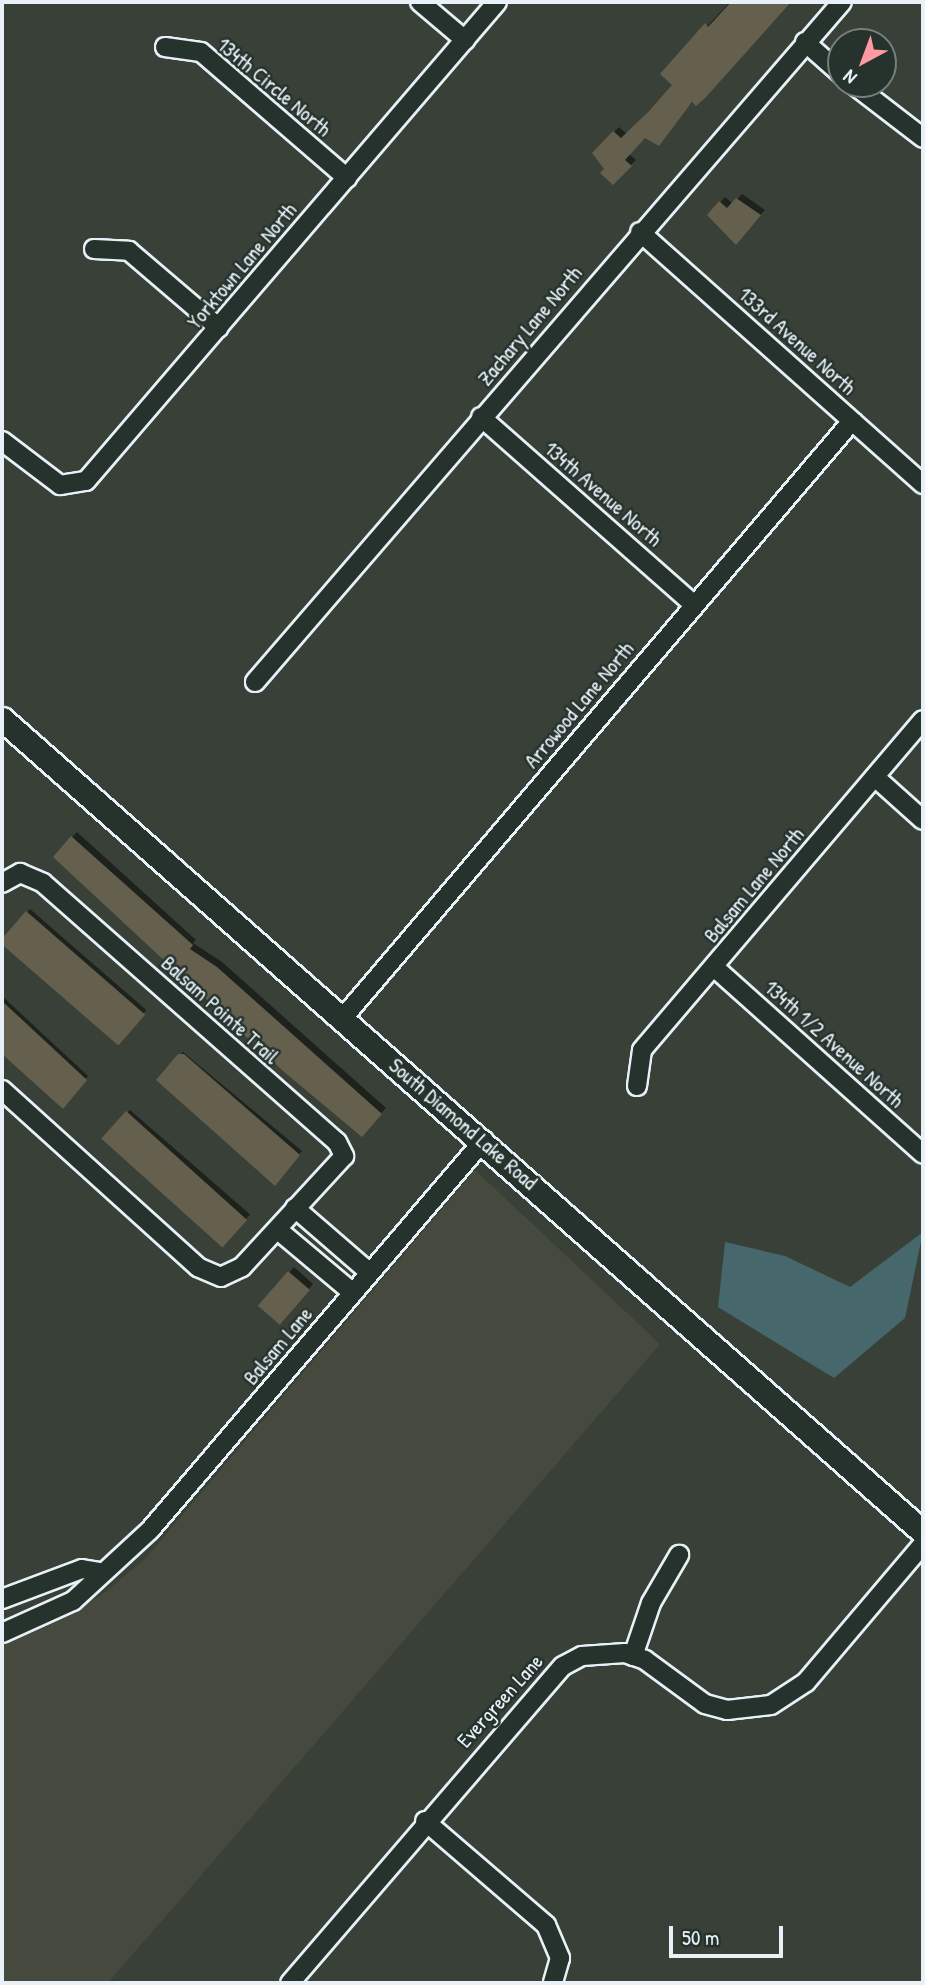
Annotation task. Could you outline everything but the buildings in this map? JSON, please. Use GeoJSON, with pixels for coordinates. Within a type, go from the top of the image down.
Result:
{"type":"FeatureCollection","features":[{"type":"Feature","properties":{"kind":"street"},"geometry":{"type":"LineString","coordinates":[[420,2],[465,40]]}},
{"type":"Feature","properties":{"kind":"street","name":"Yorktown Lane North"},"geometry":{"type":"LineString","coordinates":[[2,441],[60,485],[86,481],[497,2]]}},
{"type":"Feature","properties":{"kind":"street","name":"Zachary Lane North"},"geometry":{"type":"LineString","coordinates":[[255,682],[640,232],[842,2]]}},
{"type":"Feature","properties":{"kind":"street"},"geometry":{"type":"LineString","coordinates":[[806,43],[827,62]]}},
{"type":"Feature","properties":{"kind":"street","name":"134th Circle North"},"geometry":{"type":"LineString","coordinates":[[165,47],[201,52],[347,178]]}},
{"type":"Feature","properties":{"kind":"street"},"geometry":{"type":"LineString","coordinates":[[871,98],[923,138]]}},
{"type":"Feature","properties":{"kind":"street","name":"133rd Avenue North"},"geometry":{"type":"LineString","coordinates":[[640,232],[923,484]]}},
{"type":"Feature","properties":{"kind":"street"},"geometry":{"type":"LineString","coordinates":[[94,249],[129,251],[219,328]]}},
{"type":"Feature","properties":{"kind":"street","name":"134th Avenue North"},"geometry":{"type":"LineString","coordinates":[[481,417],[694,605]]}},
{"type":"Feature","properties":{"kind":"street","name":"Arrowood Lane North"},"geometry":{"type":"LineString","coordinates":[[342,1019],[852,421]]}},
{"type":"Feature","properties":{"kind":"street","name":"South Diamond Lake Road"},"geometry":{"type":"LineString","coordinates":[[2,719],[342,1019],[484,1140],[923,1532]]}},
{"type":"Feature","properties":{"kind":"street","name":"Balsam Lane North"},"geometry":{"type":"LineString","coordinates":[[637,1086],[642,1050],[923,720]]}},
{"type":"Feature","properties":{"kind":"street"},"geometry":{"type":"LineString","coordinates":[[875,777],[923,820]]}},
{"type":"Feature","properties":{"kind":"street","name":"Balsam Pointe Trail"},"geometry":{"type":"LineString","coordinates":[[2,883],[20,873],[43,883],[337,1142],[343,1152],[341,1162],[327,1171],[278,1230],[233,1275],[208,1273],[2,1090]]}},
{"type":"Feature","properties":{"kind":"street","name":"134th 1/2 Avenue North"},"geometry":{"type":"LineString","coordinates":[[714,967],[923,1154]]}},
{"type":"Feature","properties":{"kind":"street","name":"Balsam Lane"},"geometry":{"type":"LineString","coordinates":[[2,1633],[73,1601],[90,1589],[99,1572],[150,1530],[484,1140]]}},
{"type":"Feature","properties":{"kind":"street"},"geometry":{"type":"LineString","coordinates":[[295,1208],[370,1273]]}},
{"type":"Feature","properties":{"kind":"street"},"geometry":{"type":"LineString","coordinates":[[278,1230],[353,1293]]}},
{"type":"Feature","properties":{"kind":"street","name":"Evergreen Lane"},"geometry":{"type":"LineString","coordinates":[[290,1983],[425,1821],[563,1666],[603,1652],[633,1656],[705,1704],[727,1710],[771,1705],[806,1682],[923,1544]]}},
{"type":"Feature","properties":{"kind":"street"},"geometry":{"type":"LineString","coordinates":[[633,1656],[651,1603],[679,1555]]}},
{"type":"Feature","properties":{"kind":"street"},"geometry":{"type":"LineString","coordinates":[[2,1599],[82,1569],[99,1572]]}},
{"type":"Feature","properties":{"kind":"street"},"geometry":{"type":"LineString","coordinates":[[425,1821],[546,1925],[560,1958],[553,1983]]}},
{"type":"Feature","properties":{"kind":"shaded area"},"geometry":{"type":"Polygon","coordinates":[[[475,1170],[660,1344],[108,1983],[2,1983],[2,1639],[99,1597],[144,1560],[475,1170]]]}},
{"type":"Feature","properties":{"kind":"water"},"geometry":{"type":"Polygon","coordinates":[[[923,1232],[905,1318],[834,1378],[718,1307],[725,1242],[785,1256],[850,1287],[923,1232]]]}}]}
